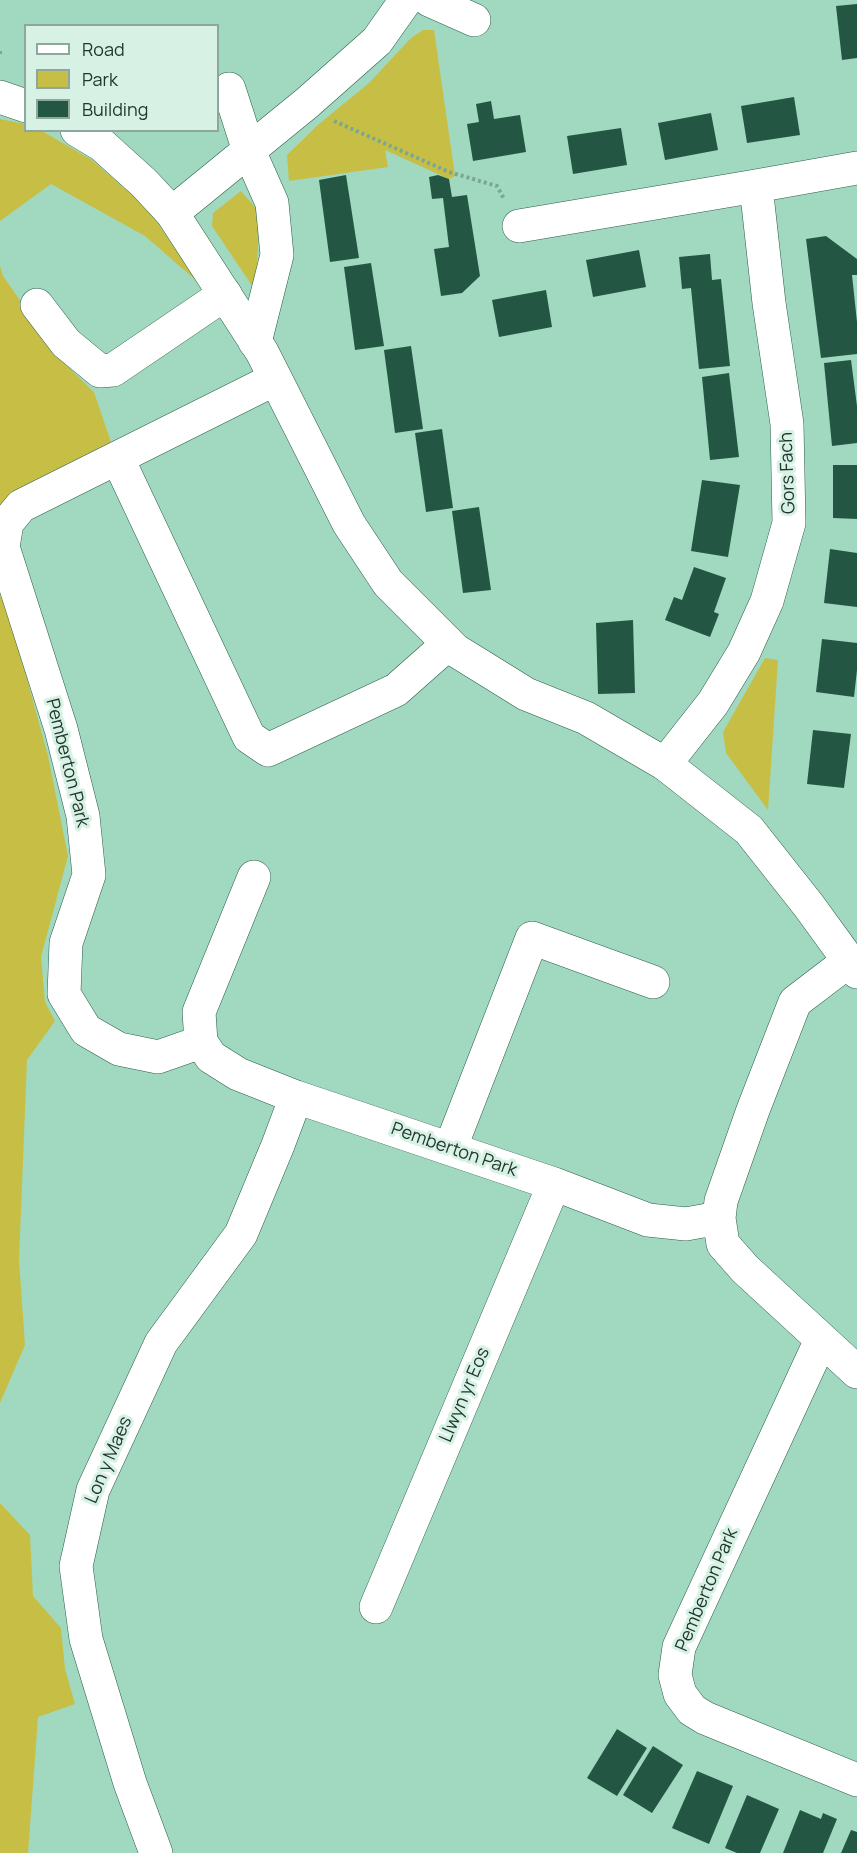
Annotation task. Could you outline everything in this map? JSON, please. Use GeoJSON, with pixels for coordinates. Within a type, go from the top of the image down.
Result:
{"type":"FeatureCollection","features":[{"type":"Feature","properties":{"kind":"street"},"geometry":{"type":"LineString","coordinates":[[172,213],[307,103],[377,41],[406,0]]}},
{"type":"Feature","properties":{"kind":"street"},"geometry":{"type":"LineString","coordinates":[[429,0],[474,20]]}},
{"type":"Feature","properties":{"kind":"street"},"geometry":{"type":"LineString","coordinates":[[229,89],[249,150],[272,203],[277,255],[255,342]]}},
{"type":"Feature","properties":{"kind":"street"},"geometry":{"type":"LineString","coordinates":[[0,97],[24,105]]}},
{"type":"Feature","properties":{"kind":"street"},"geometry":{"type":"LineString","coordinates":[[80,132],[102,145],[144,183],[172,213],[255,342],[355,534],[388,583],[455,650],[526,694],[586,718],[665,764],[749,830],[853,966],[795,1002],[749,1121],[721,1201],[719,1218],[723,1244],[745,1269],[857,1372]]}},
{"type":"Feature","properties":{"kind":"street"},"geometry":{"type":"LineString","coordinates":[[519,226],[857,168]]}},
{"type":"Feature","properties":{"kind":"street","name":"Gors Fach"},"geometry":{"type":"LineString","coordinates":[[665,764],[713,703],[744,652],[767,602],[789,523],[787,424],[769,303],[756,186]]}},
{"type":"Feature","properties":{"kind":"street"},"geometry":{"type":"LineString","coordinates":[[38,305],[66,343],[100,371],[112,370],[225,294]]}},
{"type":"Feature","properties":{"kind":"street","name":"Pemberton Park"},"geometry":{"type":"LineString","coordinates":[[275,379],[21,506],[7,523],[3,547],[61,729],[82,816],[89,875],[66,943],[64,994],[86,1030],[119,1049],[158,1057],[201,1042],[212,1057],[238,1074],[554,1184],[648,1220],[686,1224],[719,1218]]}},
{"type":"Feature","properties":{"kind":"street"},"geometry":{"type":"LineString","coordinates":[[118,459],[249,738],[268,750],[396,690],[448,644]]}},
{"type":"Feature","properties":{"kind":"street"},"geometry":{"type":"LineString","coordinates":[[201,1042],[200,1012],[254,877]]}},
{"type":"Feature","properties":{"kind":"street"},"geometry":{"type":"LineString","coordinates":[[450,1149],[532,938],[653,982]]}},
{"type":"Feature","properties":{"kind":"street","name":"Lon y Maes"},"geometry":{"type":"LineString","coordinates":[[156,1853],[130,1783],[86,1640],[76,1566],[93,1490],[160,1343],[241,1234],[296,1096]]}},
{"type":"Feature","properties":{"kind":"street","name":"Llwyn yr Eos"},"geometry":{"type":"LineString","coordinates":[[376,1607],[554,1184]]}},
{"type":"Feature","properties":{"kind":"street","name":"Pemberton Park"},"geometry":{"type":"LineString","coordinates":[[821,1340],[679,1647],[675,1675],[680,1694],[692,1710],[705,1718],[857,1780]]}},
{"type":"Feature","properties":{"kind":"path"},"geometry":{"type":"LineString","coordinates":[[307,103],[333,120],[449,172],[497,186],[519,226]]}},
{"type":"Feature","properties":{"kind":"green space"},"geometry":{"type":"Polygon","coordinates":[[[423,30],[434,30],[455,176],[449,179],[385,150],[388,167],[289,181],[287,155],[319,124],[369,83],[411,38],[423,30]]]}},
{"type":"Feature","properties":{"kind":"green space"},"geometry":{"type":"Polygon","coordinates":[[[0,119],[24,124],[24,132],[44,132],[92,160],[148,209],[199,283],[145,236],[51,184],[0,221],[0,119]]]}},
{"type":"Feature","properties":{"kind":"green space"},"geometry":{"type":"Polygon","coordinates":[[[241,191],[260,213],[256,283],[253,287],[212,226],[213,213],[241,191]]]}},
{"type":"Feature","properties":{"kind":"green space"},"geometry":{"type":"Polygon","coordinates":[[[0,266],[3,276],[65,364],[94,392],[112,445],[0,513],[0,266]]]}},
{"type":"Feature","properties":{"kind":"green space"},"geometry":{"type":"Polygon","coordinates":[[[0,595],[9,613],[48,756],[68,856],[41,957],[45,1002],[55,1021],[27,1060],[19,1260],[25,1345],[0,1403],[0,595]]]}},
{"type":"Feature","properties":{"kind":"green space"},"geometry":{"type":"Polygon","coordinates":[[[765,658],[778,660],[768,810],[726,753],[723,732],[765,658]]]}},
{"type":"Feature","properties":{"kind":"green space"},"geometry":{"type":"Polygon","coordinates":[[[0,1503],[30,1535],[33,1596],[61,1628],[65,1669],[75,1704],[38,1717],[28,1853],[0,1853],[0,1503]]]}},
{"type":"Feature","properties":{"kind":"building"},"geometry":{"type":"Polygon","coordinates":[[[857,4],[857,58],[842,60],[836,6],[857,4]]]}},
{"type":"Feature","properties":{"kind":"building"},"geometry":{"type":"Polygon","coordinates":[[[794,97],[800,135],[747,143],[741,106],[794,97]]]}},
{"type":"Feature","properties":{"kind":"building"},"geometry":{"type":"Polygon","coordinates":[[[491,101],[494,119],[520,115],[526,152],[473,161],[467,124],[479,122],[476,104],[491,101]]]}},
{"type":"Feature","properties":{"kind":"building"},"geometry":{"type":"Polygon","coordinates":[[[711,113],[718,150],[665,160],[658,123],[711,113]]]}},
{"type":"Feature","properties":{"kind":"building"},"geometry":{"type":"Polygon","coordinates":[[[621,128],[627,165],[573,174],[567,136],[621,128]]]}},
{"type":"Feature","properties":{"kind":"building"},"geometry":{"type":"Polygon","coordinates":[[[346,175],[359,258],[330,262],[319,180],[346,175]]]}},
{"type":"Feature","properties":{"kind":"building"},"geometry":{"type":"Polygon","coordinates":[[[438,175],[449,179],[452,197],[467,195],[480,276],[462,293],[441,296],[434,249],[449,247],[443,198],[432,199],[429,177],[438,175]]]}},
{"type":"Feature","properties":{"kind":"building"},"geometry":{"type":"Polygon","coordinates":[[[826,236],[857,259],[857,275],[852,275],[857,322],[857,354],[821,358],[806,239],[826,236]]]}},
{"type":"Feature","properties":{"kind":"building"},"geometry":{"type":"Polygon","coordinates":[[[639,250],[646,287],[593,297],[586,260],[639,250]]]}},
{"type":"Feature","properties":{"kind":"building"},"geometry":{"type":"Polygon","coordinates":[[[710,254],[712,280],[721,279],[730,366],[699,369],[691,288],[682,289],[679,257],[710,254]]]}},
{"type":"Feature","properties":{"kind":"building"},"geometry":{"type":"Polygon","coordinates":[[[371,263],[384,346],[355,350],[344,267],[371,263]]]}},
{"type":"Feature","properties":{"kind":"building"},"geometry":{"type":"Polygon","coordinates":[[[546,290],[552,327],[499,337],[492,300],[546,290]]]}},
{"type":"Feature","properties":{"kind":"building"},"geometry":{"type":"Polygon","coordinates":[[[411,346],[423,429],[395,433],[384,350],[411,346]]]}},
{"type":"Feature","properties":{"kind":"building"},"geometry":{"type":"Polygon","coordinates":[[[851,360],[857,406],[857,443],[832,446],[824,363],[851,360]]]}},
{"type":"Feature","properties":{"kind":"building"},"geometry":{"type":"Polygon","coordinates":[[[729,373],[739,457],[710,460],[702,377],[729,373]]]}},
{"type":"Feature","properties":{"kind":"building"},"geometry":{"type":"Polygon","coordinates":[[[442,429],[453,508],[426,512],[415,433],[442,429]]]}},
{"type":"Feature","properties":{"kind":"building"},"geometry":{"type":"Polygon","coordinates":[[[833,465],[857,465],[857,519],[833,518],[833,465]]]}},
{"type":"Feature","properties":{"kind":"building"},"geometry":{"type":"Polygon","coordinates":[[[702,480],[740,485],[728,557],[691,551],[702,480]]]}},
{"type":"Feature","properties":{"kind":"building"},"geometry":{"type":"Polygon","coordinates":[[[479,507],[491,590],[463,593],[452,511],[479,507]]]}},
{"type":"Feature","properties":{"kind":"building"},"geometry":{"type":"Polygon","coordinates":[[[830,549],[857,553],[857,607],[824,603],[830,549]]]}},
{"type":"Feature","properties":{"kind":"building"},"geometry":{"type":"Polygon","coordinates":[[[694,567],[726,578],[714,612],[719,614],[710,637],[665,620],[674,597],[682,600],[694,567]]]}},
{"type":"Feature","properties":{"kind":"building"},"geometry":{"type":"Polygon","coordinates":[[[633,620],[635,693],[598,694],[596,623],[633,620]]]}},
{"type":"Feature","properties":{"kind":"building"},"geometry":{"type":"Polygon","coordinates":[[[822,639],[857,643],[854,697],[816,692],[822,639]]]}},
{"type":"Feature","properties":{"kind":"building"},"geometry":{"type":"Polygon","coordinates":[[[813,730],[851,734],[844,788],[807,784],[813,730]]]}},
{"type":"Feature","properties":{"kind":"building"},"geometry":{"type":"Polygon","coordinates":[[[617,1729],[647,1748],[617,1796],[587,1778],[617,1729]]]}},
{"type":"Feature","properties":{"kind":"building"},"geometry":{"type":"Polygon","coordinates":[[[653,1746],[683,1765],[652,1813],[623,1795],[653,1746]]]}},
{"type":"Feature","properties":{"kind":"building"},"geometry":{"type":"Polygon","coordinates":[[[697,1771],[733,1786],[709,1844],[672,1828],[697,1771]]]}},
{"type":"Feature","properties":{"kind":"building"},"geometry":{"type":"Polygon","coordinates":[[[747,1795],[779,1809],[760,1853],[737,1853],[725,1848],[747,1795]]]}},
{"type":"Feature","properties":{"kind":"building"},"geometry":{"type":"Polygon","coordinates":[[[800,1810],[821,1819],[823,1813],[837,1819],[823,1853],[783,1853],[800,1810]]]}},
{"type":"Feature","properties":{"kind":"building"},"geometry":{"type":"Polygon","coordinates":[[[851,1830],[857,1832],[857,1853],[841,1853],[851,1830]]]}}]}
